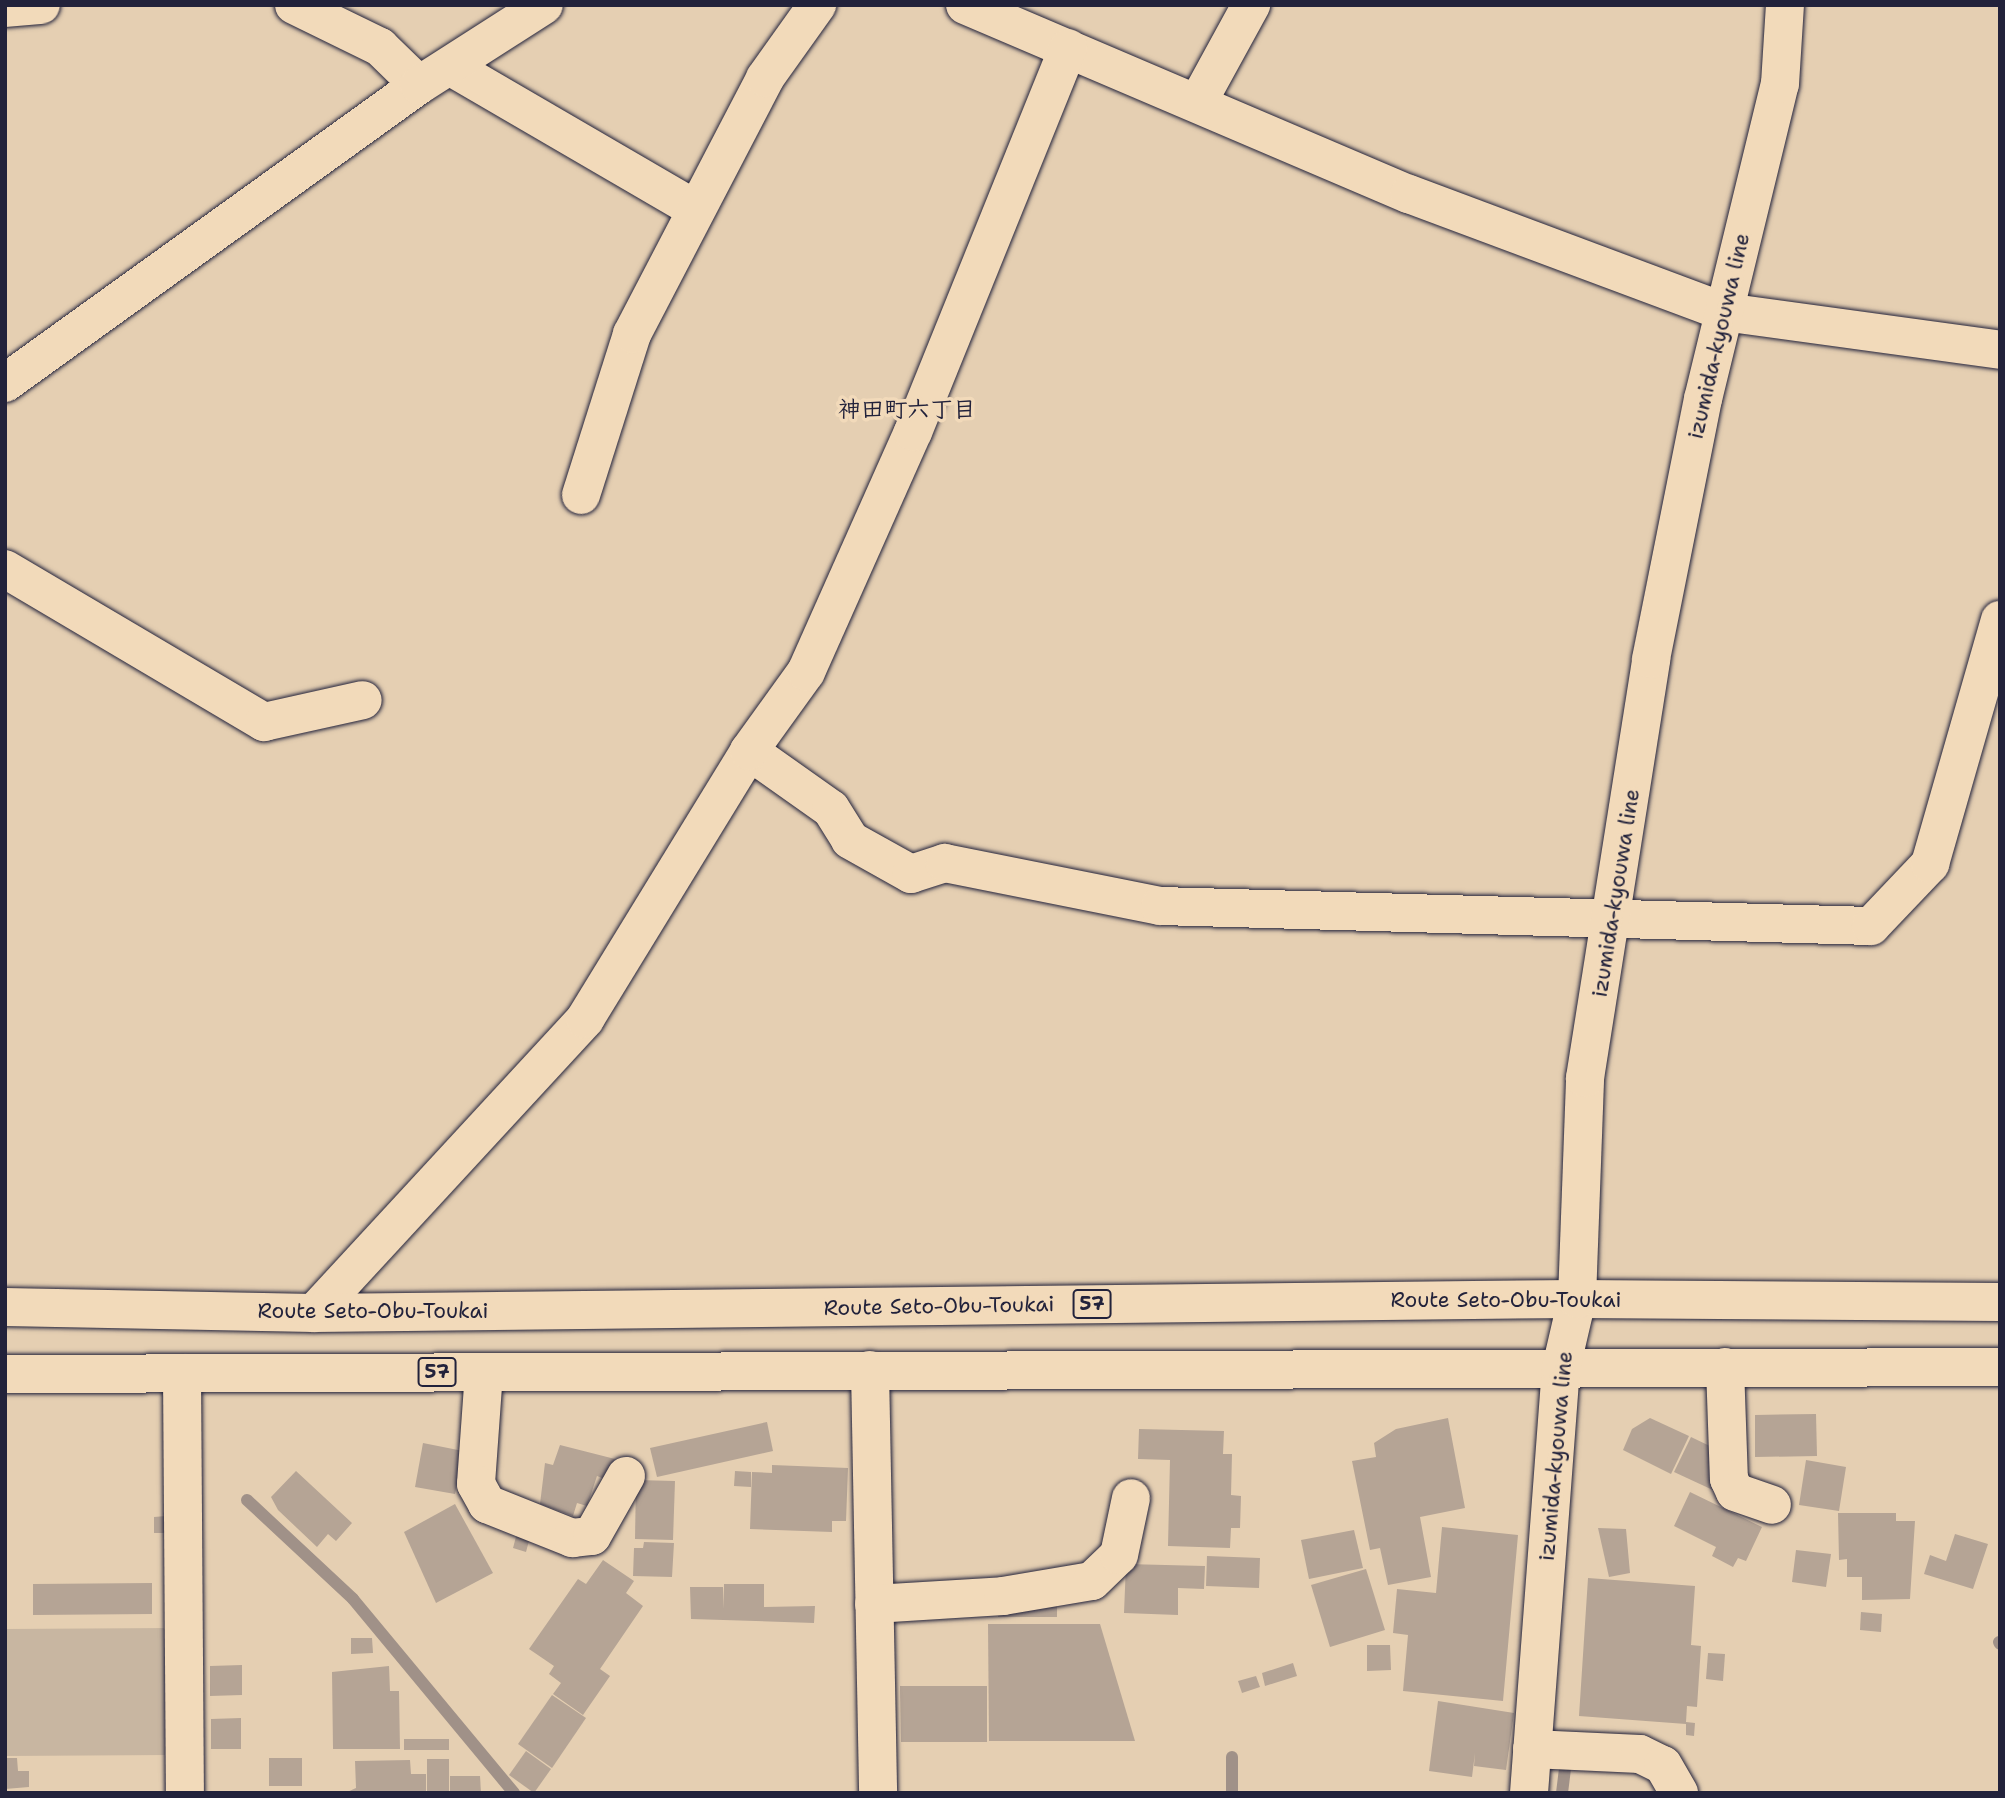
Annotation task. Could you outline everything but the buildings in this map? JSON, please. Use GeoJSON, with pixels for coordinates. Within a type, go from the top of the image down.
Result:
{"type":"FeatureCollection","features":[{"type":"Feature","properties":{"kind":"street"},"geometry":{"type":"LineString","coordinates":[[5,8],[41,5]]}},
{"type":"Feature","properties":{"kind":"street"},"geometry":{"type":"LineString","coordinates":[[295,5],[693,208]]}},
{"type":"Feature","properties":{"kind":"street"},"geometry":{"type":"LineString","coordinates":[[5,383],[435,76],[544,5]]}},
{"type":"Feature","properties":{"kind":"street"},"geometry":{"type":"LineString","coordinates":[[581,495],[632,334],[693,208],[765,78],[817,5]]}},
{"type":"Feature","properties":{"kind":"street"},"geometry":{"type":"LineString","coordinates":[[965,5],[1409,194],[1724,312],[2000,350]]}},
{"type":"Feature","properties":{"kind":"street"},"geometry":{"type":"LineString","coordinates":[[1198,102],[1251,5]]}},
{"type":"Feature","properties":{"kind":"street","name":"izumida-kyouwa line"},"geometry":{"type":"LineString","coordinates":[[1528,1793],[1561,1368],[1577,1299],[1585,1078],[1615,919],[1651,659],[1724,312],[1780,84],[1785,5]]}},
{"type":"Feature","properties":{"kind":"street"},"geometry":{"type":"LineString","coordinates":[[314,1313],[585,1019],[749,751],[811,659],[913,432],[1068,48]]}},
{"type":"Feature","properties":{"kind":"street"},"geometry":{"type":"LineString","coordinates":[[5,569],[264,723],[363,700]]}},
{"type":"Feature","properties":{"kind":"street"},"geometry":{"type":"LineString","coordinates":[[749,751],[831,809],[850,840],[911,874],[945,863],[1160,905],[1871,926],[1930,864],[2000,620]]}},
{"type":"Feature","properties":{"kind":"street","name":"Route Seto-Obu-Toukai"},"geometry":{"type":"LineString","coordinates":[[5,1307],[314,1313],[1577,1299],[2000,1302]]}},
{"type":"Feature","properties":{"kind":"street"},"geometry":{"type":"LineString","coordinates":[[1725,1367],[1729,1479],[1735,1492],[1772,1505]]}},
{"type":"Feature","properties":{"kind":"street","name":"57"},"geometry":{"type":"LineString","coordinates":[[5,1374],[2000,1367]]}},
{"type":"Feature","properties":{"kind":"street"},"geometry":{"type":"LineString","coordinates":[[870,1370],[878,1793]]}},
{"type":"Feature","properties":{"kind":"street"},"geometry":{"type":"LineString","coordinates":[[484,1372],[476,1484],[487,1504],[572,1538],[592,1536],[626,1476]]}},
{"type":"Feature","properties":{"kind":"street"},"geometry":{"type":"LineString","coordinates":[[182,1373],[185,1793]]}},
{"type":"Feature","properties":{"kind":"street"},"geometry":{"type":"LineString","coordinates":[[874,1604],[1003,1596],[1092,1581],[1119,1555],[1131,1498]]}},
{"type":"Feature","properties":{"kind":"street"},"geometry":{"type":"LineString","coordinates":[[1532,1749],[1640,1754],[1663,1765],[1679,1793]]}},
{"type":"Feature","properties":{"kind":"shaded area"},"geometry":{"type":"Polygon","coordinates":[[[169,1628],[170,1755],[5,1756],[5,1629],[169,1628]]]}},
{"type":"Feature","properties":{"kind":"waterway"},"geometry":{"type":"LineString","coordinates":[[247,1500],[353,1599],[514,1793]]}},
{"type":"Feature","properties":{"kind":"waterway"},"geometry":{"type":"LineString","coordinates":[[1232,1757],[1232,1793]]}},
{"type":"Feature","properties":{"kind":"waterway"},"geometry":{"type":"LineString","coordinates":[[1562,1793],[1565,1768]]}},
{"type":"Feature","properties":{"kind":"district","name":"神田町六丁目"},"geometry":{"type":"Point","coordinates":[907,409]}}]}
